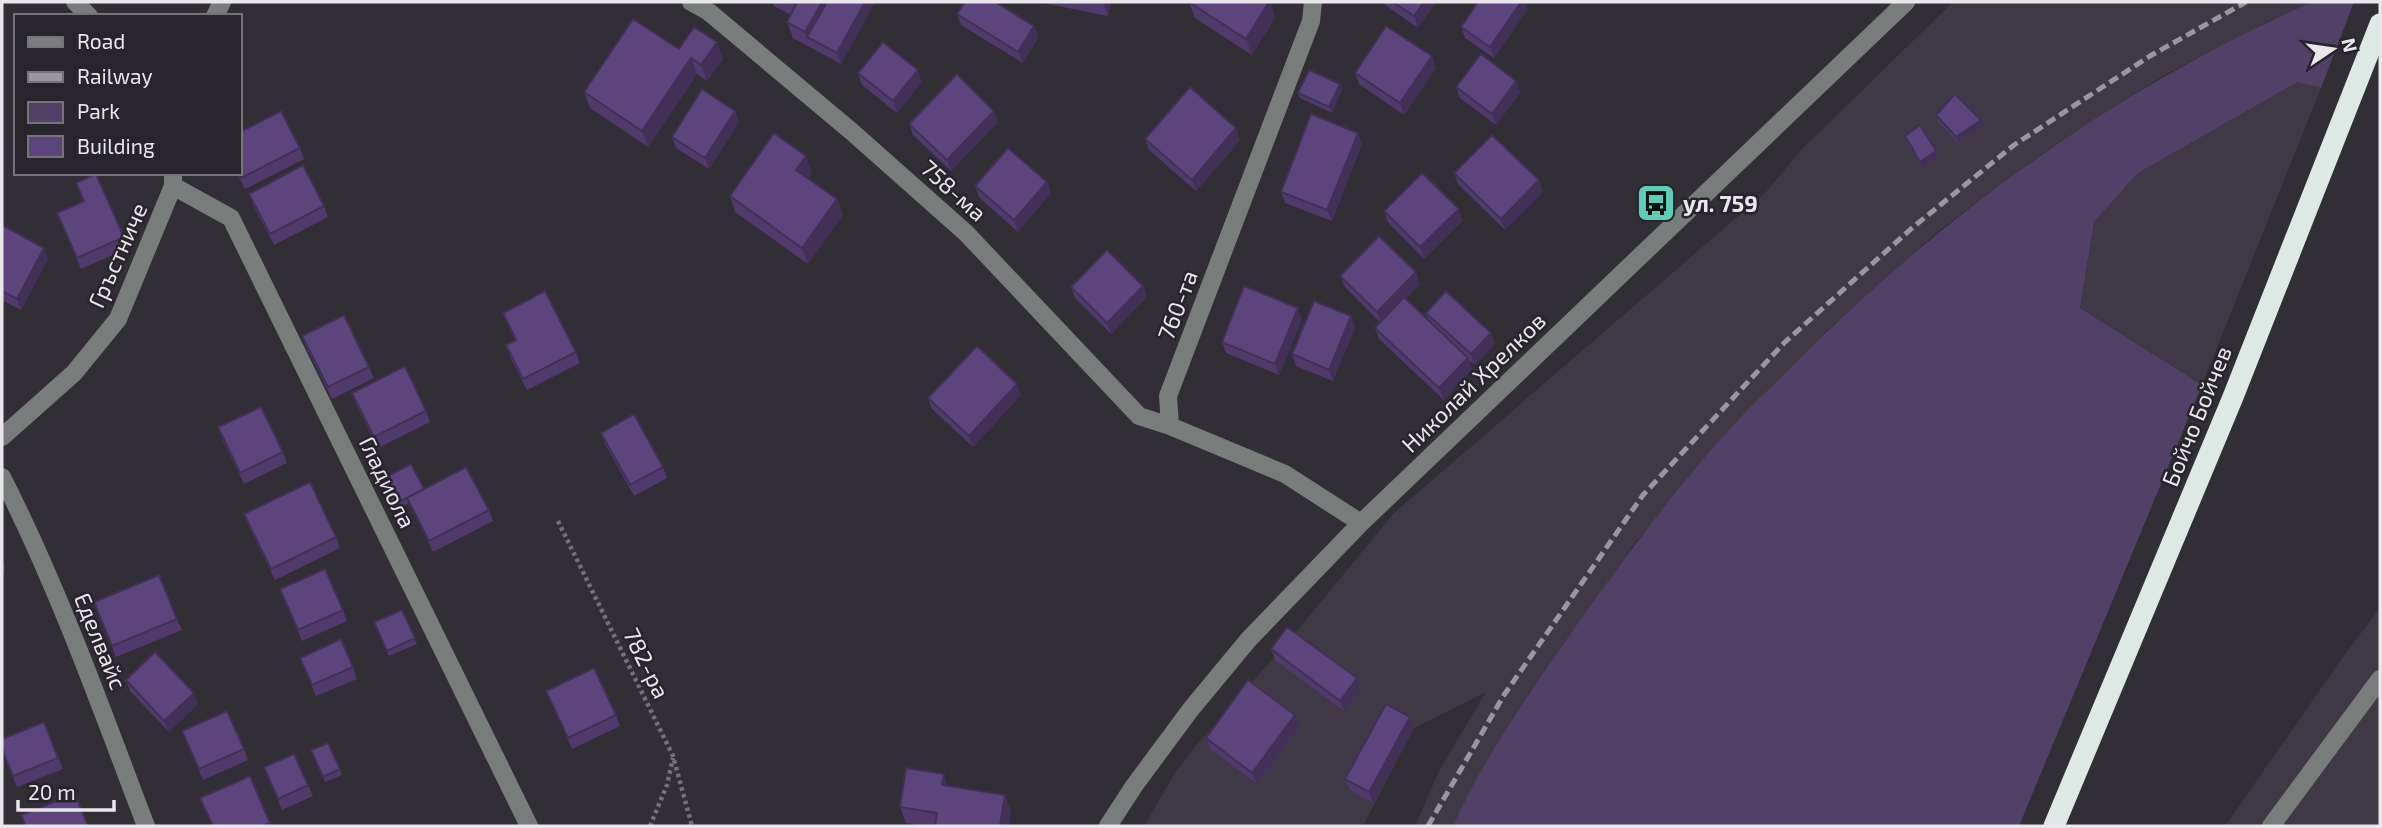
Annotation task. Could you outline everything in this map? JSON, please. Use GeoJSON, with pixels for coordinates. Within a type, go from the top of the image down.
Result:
{"type":"FeatureCollection","features":[{"type":"Feature","properties":{"kind":"highway","name":"Бойчо Бойчев"},"geometry":{"type":"LineString","coordinates":[[2054,826],[2233,397],[2380,24]]}},
{"type":"Feature","properties":{"kind":"street","name":"758-ма"},"geometry":{"type":"LineString","coordinates":[[691,2],[709,12],[966,233],[1139,416],[1171,426]]}},
{"type":"Feature","properties":{"kind":"street","name":"760-та"},"geometry":{"type":"LineString","coordinates":[[1171,426],[1168,396],[1311,21],[1313,2]]}},
{"type":"Feature","properties":{"kind":"street","name":"Николай Хрелков"},"geometry":{"type":"LineString","coordinates":[[1108,826],[1191,709],[1249,639],[1361,523],[1906,2]]}},
{"type":"Feature","properties":{"kind":"street","name":"Гръстниче"},"geometry":{"type":"LineString","coordinates":[[2,437],[74,373],[118,319],[173,180]]}},
{"type":"Feature","properties":{"kind":"street","name":"Гладиола"},"geometry":{"type":"LineString","coordinates":[[173,180],[231,218],[530,826]]}},
{"type":"Feature","properties":{"kind":"street"},"geometry":{"type":"LineString","coordinates":[[1171,426],[1285,474],[1361,523]]}},
{"type":"Feature","properties":{"kind":"street","name":"Еделвайс"},"geometry":{"type":"LineString","coordinates":[[2,477],[30,533],[82,657],[146,826]]}},
{"type":"Feature","properties":{"kind":"street"},"geometry":{"type":"LineString","coordinates":[[2271,826],[2374,700],[2380,679]]}},
{"type":"Feature","properties":{"kind":"path","name":"782-ра"},"geometry":{"type":"LineString","coordinates":[[558,521],[673,756],[692,826]]}},
{"type":"Feature","properties":{"kind":"path"},"geometry":{"type":"LineString","coordinates":[[650,826],[667,785],[673,756]]}},
{"type":"Feature","properties":{"kind":"shaded area"},"geometry":{"type":"Polygon","coordinates":[[[1953,2],[2312,2],[2273,19],[2163,76],[2050,148],[1941,229],[1829,329],[1728,431],[1635,543],[1504,733],[1453,826],[1415,826],[1439,771],[1486,692],[1414,728],[1363,826],[1144,826],[1175,773],[1194,748],[1291,638],[1394,513],[1765,193],[1803,148],[1953,2]]]}},
{"type":"Feature","properties":{"kind":"shaded area"},"geometry":{"type":"Polygon","coordinates":[[[2297,81],[2321,88],[2202,385],[2080,308],[2094,222],[2138,173],[2297,81]]]}},
{"type":"Feature","properties":{"kind":"shaded area"},"geometry":{"type":"Polygon","coordinates":[[[2380,608],[2380,826],[2225,826],[2345,654],[2380,608]]]}},
{"type":"Feature","properties":{"kind":"green space"},"geometry":{"type":"Polygon","coordinates":[[[2312,2],[2354,2],[2321,88],[2297,82],[2138,173],[2094,222],[2080,308],[2202,385],[2019,826],[1453,826],[1493,750],[1525,701],[1648,528],[1735,423],[1795,363],[1912,255],[2037,158],[2170,73],[2312,2]]]}},
{"type":"Feature","properties":{"kind":"building"},"geometry":{"type":"Polygon","coordinates":[[[791,2],[822,2],[805,32],[787,22],[796,4],[791,2]]]}},
{"type":"Feature","properties":{"kind":"building"},"geometry":{"type":"Polygon","coordinates":[[[827,2],[865,2],[837,53],[807,37],[827,2]]]}},
{"type":"Feature","properties":{"kind":"building"},"geometry":{"type":"Polygon","coordinates":[[[965,2],[995,2],[1034,26],[1018,52],[957,14],[965,2]]]}},
{"type":"Feature","properties":{"kind":"building"},"geometry":{"type":"Polygon","coordinates":[[[1189,2],[1269,2],[1246,39],[1189,2]]]}},
{"type":"Feature","properties":{"kind":"building"},"geometry":{"type":"Polygon","coordinates":[[[1393,2],[1424,2],[1414,16],[1393,2]]]}},
{"type":"Feature","properties":{"kind":"building"},"geometry":{"type":"Polygon","coordinates":[[[1478,2],[1521,2],[1490,47],[1461,27],[1478,2]]]}},
{"type":"Feature","properties":{"kind":"building"},"geometry":{"type":"Polygon","coordinates":[[[633,19],[679,49],[694,27],[717,42],[701,65],[691,58],[642,131],[584,92],[633,19]]]}},
{"type":"Feature","properties":{"kind":"building"},"geometry":{"type":"Polygon","coordinates":[[[1386,26],[1432,56],[1400,103],[1355,73],[1386,26]]]}},
{"type":"Feature","properties":{"kind":"building"},"geometry":{"type":"Polygon","coordinates":[[[883,42],[918,70],[893,101],[858,73],[883,42]]]}},
{"type":"Feature","properties":{"kind":"building"},"geometry":{"type":"Polygon","coordinates":[[[1481,54],[1516,81],[1492,114],[1456,87],[1481,54]]]}},
{"type":"Feature","properties":{"kind":"building"},"geometry":{"type":"Polygon","coordinates":[[[1309,70],[1340,84],[1329,107],[1298,93],[1309,70]]]}},
{"type":"Feature","properties":{"kind":"building"},"geometry":{"type":"Polygon","coordinates":[[[957,74],[994,111],[947,160],[909,124],[957,74]]]}},
{"type":"Feature","properties":{"kind":"building"},"geometry":{"type":"Polygon","coordinates":[[[1190,87],[1236,128],[1192,180],[1145,139],[1190,87]]]}},
{"type":"Feature","properties":{"kind":"building"},"geometry":{"type":"Polygon","coordinates":[[[702,89],[735,111],[705,158],[672,137],[702,89]]]}},
{"type":"Feature","properties":{"kind":"building"},"geometry":{"type":"Polygon","coordinates":[[[1955,94],[1981,120],[1956,137],[1936,115],[1955,94]]]}},
{"type":"Feature","properties":{"kind":"building"},"geometry":{"type":"Polygon","coordinates":[[[281,111],[300,148],[241,178],[242,131],[281,111]]]}},
{"type":"Feature","properties":{"kind":"building"},"geometry":{"type":"Polygon","coordinates":[[[1311,114],[1358,133],[1327,210],[1281,192],[1311,114]]]}},
{"type":"Feature","properties":{"kind":"building"},"geometry":{"type":"Polygon","coordinates":[[[1920,125],[1936,151],[1920,162],[1905,136],[1920,125]]]}},
{"type":"Feature","properties":{"kind":"building"},"geometry":{"type":"Polygon","coordinates":[[[774,133],[806,156],[796,170],[837,199],[802,248],[730,196],[774,133]]]}},
{"type":"Feature","properties":{"kind":"building"},"geometry":{"type":"Polygon","coordinates":[[[1492,135],[1539,180],[1501,219],[1454,173],[1492,135]]]}},
{"type":"Feature","properties":{"kind":"building"},"geometry":{"type":"Polygon","coordinates":[[[1008,148],[1047,182],[1014,220],[975,186],[1008,148]]]}},
{"type":"Feature","properties":{"kind":"building"},"geometry":{"type":"Polygon","coordinates":[[[303,165],[324,206],[270,234],[249,194],[303,165]]]}},
{"type":"Feature","properties":{"kind":"building"},"geometry":{"type":"Polygon","coordinates":[[[1422,173],[1459,209],[1420,247],[1384,211],[1422,173]]]}},
{"type":"Feature","properties":{"kind":"building"},"geometry":{"type":"Polygon","coordinates":[[[96,175],[124,237],[77,258],[57,213],[84,201],[76,183],[96,175]]]}},
{"type":"Feature","properties":{"kind":"building"},"geometry":{"type":"Polygon","coordinates":[[[2,225],[44,248],[17,299],[2,291],[2,225]]]}},
{"type":"Feature","properties":{"kind":"building"},"geometry":{"type":"Polygon","coordinates":[[[1379,236],[1416,272],[1377,312],[1340,276],[1379,236]]]}},
{"type":"Feature","properties":{"kind":"building"},"geometry":{"type":"Polygon","coordinates":[[[1107,250],[1143,286],[1107,323],[1071,287],[1107,250]]]}},
{"type":"Feature","properties":{"kind":"building"},"geometry":{"type":"Polygon","coordinates":[[[1244,286],[1298,308],[1275,364],[1222,342],[1244,286]]]}},
{"type":"Feature","properties":{"kind":"building"},"geometry":{"type":"Polygon","coordinates":[[[545,291],[576,352],[523,379],[506,345],[516,340],[503,313],[545,291]]]}},
{"type":"Feature","properties":{"kind":"building"},"geometry":{"type":"Polygon","coordinates":[[[1446,291],[1491,333],[1471,354],[1426,313],[1446,291]]]}},
{"type":"Feature","properties":{"kind":"building"},"geometry":{"type":"Polygon","coordinates":[[[1404,297],[1468,358],[1439,388],[1375,328],[1404,297]]]}},
{"type":"Feature","properties":{"kind":"building"},"geometry":{"type":"Polygon","coordinates":[[[1314,301],[1351,316],[1329,370],[1292,354],[1314,301]]]}},
{"type":"Feature","properties":{"kind":"building"},"geometry":{"type":"Polygon","coordinates":[[[344,315],[369,367],[328,387],[302,336],[344,315]]]}},
{"type":"Feature","properties":{"kind":"building"},"geometry":{"type":"Polygon","coordinates":[[[977,346],[1017,384],[969,436],[928,398],[977,346]]]}},
{"type":"Feature","properties":{"kind":"building"},"geometry":{"type":"Polygon","coordinates":[[[405,366],[426,411],[374,437],[352,393],[405,366]]]}},
{"type":"Feature","properties":{"kind":"building"},"geometry":{"type":"Polygon","coordinates":[[[261,407],[283,452],[240,473],[218,427],[261,407]]]}},
{"type":"Feature","properties":{"kind":"building"},"geometry":{"type":"Polygon","coordinates":[[[634,414],[663,467],[630,485],[601,433],[634,414]]]}},
{"type":"Feature","properties":{"kind":"building"},"geometry":{"type":"Polygon","coordinates":[[[411,464],[424,489],[393,505],[380,480],[411,464]]]}},
{"type":"Feature","properties":{"kind":"building"},"geometry":{"type":"Polygon","coordinates":[[[466,467],[489,510],[429,541],[407,498],[466,467]]]}},
{"type":"Feature","properties":{"kind":"building"},"geometry":{"type":"Polygon","coordinates":[[[310,482],[336,537],[271,569],[244,514],[310,482]]]}},
{"type":"Feature","properties":{"kind":"building"},"geometry":{"type":"Polygon","coordinates":[[[325,569],[343,610],[298,630],[280,589],[325,569]]]}},
{"type":"Feature","properties":{"kind":"building"},"geometry":{"type":"Polygon","coordinates":[[[159,575],[177,619],[112,646],[94,602],[159,575]]]}},
{"type":"Feature","properties":{"kind":"building"},"geometry":{"type":"Polygon","coordinates":[[[402,610],[415,638],[387,651],[374,622],[402,610]]]}},
{"type":"Feature","properties":{"kind":"building"},"geometry":{"type":"Polygon","coordinates":[[[1287,627],[1357,678],[1340,701],[1271,649],[1287,627]]]}},
{"type":"Feature","properties":{"kind":"building"},"geometry":{"type":"Polygon","coordinates":[[[341,639],[353,667],[312,685],[300,658],[341,639]]]}},
{"type":"Feature","properties":{"kind":"building"},"geometry":{"type":"Polygon","coordinates":[[[155,652],[194,693],[164,721],[126,680],[155,652]]]}},
{"type":"Feature","properties":{"kind":"building"},"geometry":{"type":"Polygon","coordinates":[[[594,668],[616,715],[568,738],[546,691],[594,668]]]}},
{"type":"Feature","properties":{"kind":"building"},"geometry":{"type":"Polygon","coordinates":[[[1248,680],[1295,715],[1252,773],[1206,738],[1248,680]]]}},
{"type":"Feature","properties":{"kind":"building"},"geometry":{"type":"Polygon","coordinates":[[[1386,704],[1410,717],[1369,792],[1345,779],[1386,704]]]}},
{"type":"Feature","properties":{"kind":"building"},"geometry":{"type":"Polygon","coordinates":[[[227,711],[244,749],[199,769],[182,731],[227,711]]]}},
{"type":"Feature","properties":{"kind":"building"},"geometry":{"type":"Polygon","coordinates":[[[44,722],[58,758],[13,776],[2,749],[2,739],[44,722]]]}},
{"type":"Feature","properties":{"kind":"building"},"geometry":{"type":"Polygon","coordinates":[[[328,743],[340,769],[323,777],[311,750],[328,743]]]}},
{"type":"Feature","properties":{"kind":"building"},"geometry":{"type":"Polygon","coordinates":[[[294,754],[308,785],[278,799],[264,767],[294,754]]]}},
{"type":"Feature","properties":{"kind":"building"},"geometry":{"type":"Polygon","coordinates":[[[906,768],[944,774],[942,785],[1005,795],[1000,826],[935,826],[937,813],[900,807],[906,768]]]}},
{"type":"Feature","properties":{"kind":"building"},"geometry":{"type":"Polygon","coordinates":[[[250,776],[270,823],[262,826],[213,826],[200,798],[250,776]]]}},
{"type":"Feature","properties":{"kind":"building"},"geometry":{"type":"Polygon","coordinates":[[[75,794],[88,826],[26,826],[21,815],[75,794]]]}},
{"type":"Feature","properties":{"kind":"railway"},"geometry":{"type":"LineString","coordinates":[[1428,826],[1504,695],[1643,495],[1784,343],[1912,228],[2014,145],[2150,56],[2246,2]]}},
{"type":"Feature","properties":{"kind":"place","name":"ул. 759"},"geometry":{"type":"Point","coordinates":[1656,203]}}]}
